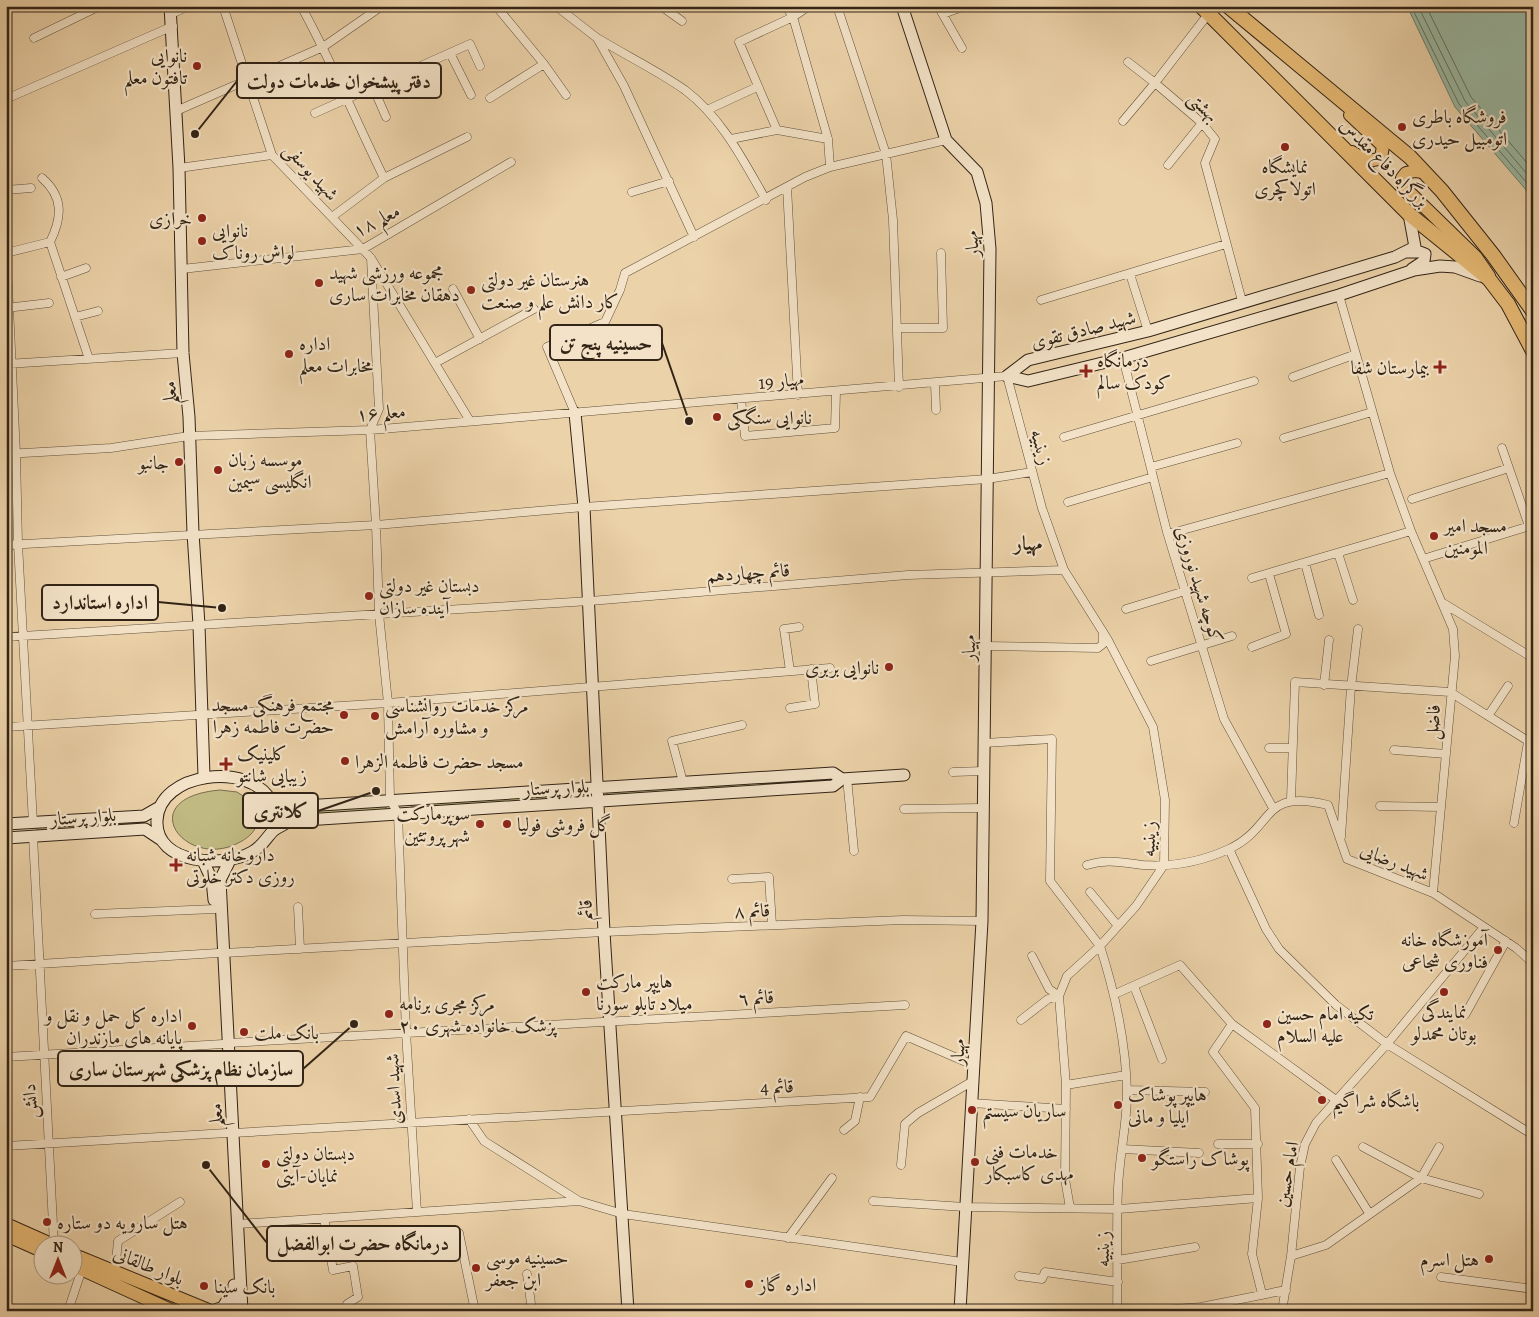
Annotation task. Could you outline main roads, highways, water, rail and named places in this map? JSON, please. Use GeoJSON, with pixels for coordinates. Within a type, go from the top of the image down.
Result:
{"type":"FeatureCollection","features":[{"type":"Feature","properties":{"kind":"highway","name":"بزرگراه دفاع مقدس"},"geometry":{"type":"LineString","coordinates":[[1228,6],[1410,157],[1442,191],[1482,241],[1533,311]]}},
{"type":"Feature","properties":{"kind":"highway","name":"بزرگراه دفاع مقدس"},"geometry":{"type":"LineString","coordinates":[[1205,10],[1409,214],[1489,280],[1508,304],[1533,351]]}},
{"type":"Feature","properties":{"kind":"main road"},"geometry":{"type":"LineString","coordinates":[[1287,56],[1383,146],[1384,151],[1381,158],[1373,161],[1365,160],[1344,147]]}},
{"type":"Feature","properties":{"kind":"main road"},"geometry":{"type":"LineString","coordinates":[[1423,172],[1406,173],[1402,178],[1404,187],[1476,257],[1508,304]]}},
{"type":"Feature","properties":{"kind":"main road"},"geometry":{"type":"LineString","coordinates":[[6,1224],[32,1235]]}},
{"type":"Feature","properties":{"kind":"main road"},"geometry":{"type":"LineString","coordinates":[[6,1235],[32,1247]]}},
{"type":"Feature","properties":{"kind":"main road","name":"بلوار طالقانی"},"geometry":{"type":"LineString","coordinates":[[82,1258],[212,1311]]}},
{"type":"Feature","properties":{"kind":"main road","name":"بلوار طالقانی"},"geometry":{"type":"LineString","coordinates":[[82,1269],[173,1311]]}},
{"type":"Feature","properties":{"kind":"water"},"geometry":{"type":"Polygon","coordinates":[[[1407,6],[1533,6],[1533,198],[1455,107],[1407,6]]]}},
{"type":"Feature","properties":{"kind":"place","name":"نانوایی تافتون معلم"},"geometry":{"type":"Point","coordinates":[197,66]}},
{"type":"Feature","properties":{"kind":"place","name":"فروشگاه باطری اتومبیل حیدری"},"geometry":{"type":"Point","coordinates":[1402,127]}},
{"type":"Feature","properties":{"kind":"place","name":"دفتر پیشخوان خدمات دولت"},"geometry":{"type":"Point","coordinates":[195,134]}},
{"type":"Feature","properties":{"kind":"place","name":"نمایشگاه اتولاکچری"},"geometry":{"type":"Point","coordinates":[1285,147]}},
{"type":"Feature","properties":{"kind":"place","name":"خرازی"},"geometry":{"type":"Point","coordinates":[202,218]}},
{"type":"Feature","properties":{"kind":"place","name":"نانوایی لواش روناک"},"geometry":{"type":"Point","coordinates":[202,241]}},
{"type":"Feature","properties":{"kind":"place","name":"مجموعه ورزشی شهید دهقان مخابرات ساری"},"geometry":{"type":"Point","coordinates":[319,283]}},
{"type":"Feature","properties":{"kind":"place","name":"هنرستان غیر دولتی کار دانش علم و صنعت"},"geometry":{"type":"Point","coordinates":[471,290]}},
{"type":"Feature","properties":{"kind":"place","name":"اداره مخابرات معلم"},"geometry":{"type":"Point","coordinates":[289,354]}},
{"type":"Feature","properties":{"kind":"place","name":"بیمارستان شفا"},"geometry":{"type":"Point","coordinates":[1440,367]}},
{"type":"Feature","properties":{"kind":"place","name":"درمانگاه کودک سالم"},"geometry":{"type":"Point","coordinates":[1086,371]}},
{"type":"Feature","properties":{"kind":"place","name":"نانوایی سنگکی"},"geometry":{"type":"Point","coordinates":[717,417]}},
{"type":"Feature","properties":{"kind":"place","name":"حسینیه پنج تن"},"geometry":{"type":"Point","coordinates":[689,421]}},
{"type":"Feature","properties":{"kind":"place","name":"جانبو"},"geometry":{"type":"Point","coordinates":[179,462]}},
{"type":"Feature","properties":{"kind":"place","name":"موسسه زبان انگلیسی سیمین"},"geometry":{"type":"Point","coordinates":[218,470]}},
{"type":"Feature","properties":{"kind":"place","name":"مسجد امیر المومنین"},"geometry":{"type":"Point","coordinates":[1434,536]}},
{"type":"Feature","properties":{"kind":"place","name":"دبستان غیر دولتی آینده سازان"},"geometry":{"type":"Point","coordinates":[369,596]}},
{"type":"Feature","properties":{"kind":"place","name":"اداره استاندارد"},"geometry":{"type":"Point","coordinates":[222,608]}},
{"type":"Feature","properties":{"kind":"place","name":"نانوایی بربری"},"geometry":{"type":"Point","coordinates":[889,667]}},
{"type":"Feature","properties":{"kind":"place","name":"مجتمع فرهنگی مسجد حضرت فاطمه زهرا"},"geometry":{"type":"Point","coordinates":[344,715]}},
{"type":"Feature","properties":{"kind":"place","name":"مرکز خدمات روانشناسی و مشاوره آرامش"},"geometry":{"type":"Point","coordinates":[375,716]}},
{"type":"Feature","properties":{"kind":"place","name":"مسجد حضرت فاطمه الزهرا"},"geometry":{"type":"Point","coordinates":[345,761]}},
{"type":"Feature","properties":{"kind":"place","name":"کلینیک زیبایی شانتو"},"geometry":{"type":"Point","coordinates":[226,764]}},
{"type":"Feature","properties":{"kind":"place","name":"کلانتری"},"geometry":{"type":"Point","coordinates":[376,791]}},
{"type":"Feature","properties":{"kind":"place","name":"سوپرمارکت شهر پروتئین"},"geometry":{"type":"Point","coordinates":[480,824]}},
{"type":"Feature","properties":{"kind":"place","name":"گل فروشی فولیا"},"geometry":{"type":"Point","coordinates":[507,824]}},
{"type":"Feature","properties":{"kind":"place","name":"داروخانه شبانه روزی دکتر خلوتی"},"geometry":{"type":"Point","coordinates":[176,865]}},
{"type":"Feature","properties":{"kind":"place","name":"آموزشگاه خانه فناوری شجاعی"},"geometry":{"type":"Point","coordinates":[1498,950]}},
{"type":"Feature","properties":{"kind":"place","name":"هایپر مارکت میلاد تابلو سورنا"},"geometry":{"type":"Point","coordinates":[586,992]}},
{"type":"Feature","properties":{"kind":"place","name":"نمایندگی بوتان محمدلو"},"geometry":{"type":"Point","coordinates":[1444,992]}},
{"type":"Feature","properties":{"kind":"place","name":"مرکز مجری برنامه پزشک خانواده شهری ٢٠"},"geometry":{"type":"Point","coordinates":[389,1014]}},
{"type":"Feature","properties":{"kind":"place","name":"سازمان نظام پزشکی شهرستان ساری"},"geometry":{"type":"Point","coordinates":[354,1024]}},
{"type":"Feature","properties":{"kind":"place","name":"تکیه امام حسین علیه السلام"},"geometry":{"type":"Point","coordinates":[1267,1024]}},
{"type":"Feature","properties":{"kind":"place","name":"اداره کل حمل و نقل و پایانه های مازندران"},"geometry":{"type":"Point","coordinates":[192,1026]}},
{"type":"Feature","properties":{"kind":"place","name":"بانک ملت"},"geometry":{"type":"Point","coordinates":[244,1032]}},
{"type":"Feature","properties":{"kind":"place","name":"باشگاه شراگیم"},"geometry":{"type":"Point","coordinates":[1322,1100]}},
{"type":"Feature","properties":{"kind":"place","name":"هایپر پوشاک ایلیا و مانی"},"geometry":{"type":"Point","coordinates":[1118,1105]}},
{"type":"Feature","properties":{"kind":"place","name":"ساریان سیستم"},"geometry":{"type":"Point","coordinates":[972,1110]}},
{"type":"Feature","properties":{"kind":"place","name":"پوشاک راستگو"},"geometry":{"type":"Point","coordinates":[1142,1158]}},
{"type":"Feature","properties":{"kind":"place","name":"خدمات فنی مهدی کاسبکار"},"geometry":{"type":"Point","coordinates":[975,1162]}},
{"type":"Feature","properties":{"kind":"place","name":"دبستان دولتی نمایان-آیتی"},"geometry":{"type":"Point","coordinates":[266,1164]}},
{"type":"Feature","properties":{"kind":"place","name":"درمانگاه حضرت ابوالفضل"},"geometry":{"type":"Point","coordinates":[206,1165]}},
{"type":"Feature","properties":{"kind":"place","name":"هتل سارویه دو ستاره"},"geometry":{"type":"Point","coordinates":[47,1222]}},
{"type":"Feature","properties":{"kind":"place","name":"هتل اسرم"},"geometry":{"type":"Point","coordinates":[1489,1259]}},
{"type":"Feature","properties":{"kind":"place","name":"حسینیه موسی ابن جعفر"},"geometry":{"type":"Point","coordinates":[476,1268]}},
{"type":"Feature","properties":{"kind":"place","name":"اداره گاز"},"geometry":{"type":"Point","coordinates":[749,1284]}},
{"type":"Feature","properties":{"kind":"place","name":"بانک سینا"},"geometry":{"type":"Point","coordinates":[204,1286]}},
{"type":"Feature","properties":{"kind":"district","name":"مهیار"},"geometry":{"type":"Point","coordinates":[1028,543]}}]}
